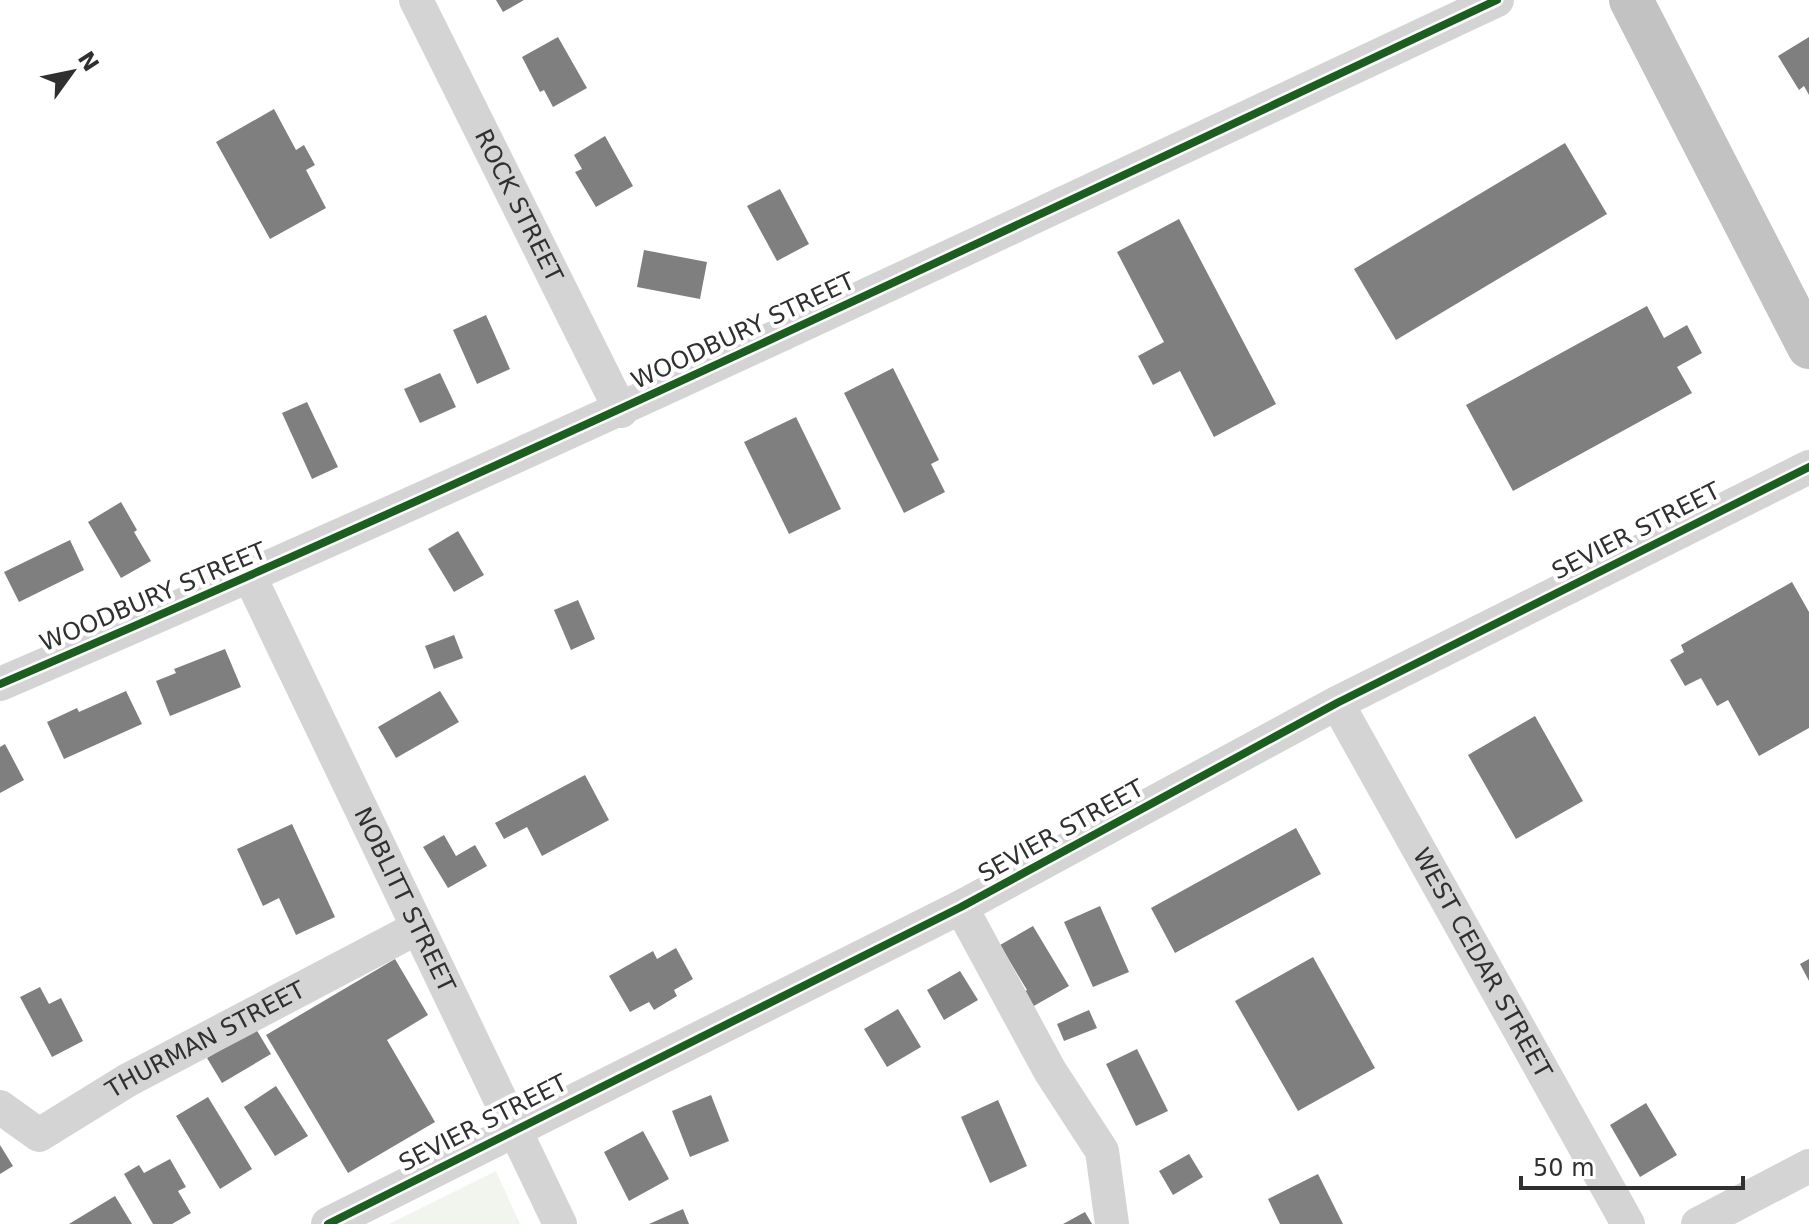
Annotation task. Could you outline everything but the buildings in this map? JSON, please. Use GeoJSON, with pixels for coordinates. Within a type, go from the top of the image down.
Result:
{"type":"FeatureCollection","features":[{"type":"Feature","properties":{"kind":"highway"},"geometry":{"type":"LineString","coordinates":[[1631,0],[1809,347]]}},
{"type":"Feature","properties":{"kind":"street","name":"ROCK STREET"},"geometry":{"type":"LineString","coordinates":[[416,0],[621,411]]}},
{"type":"Feature","properties":{"kind":"street","name":"WOODBURY STREET"},"geometry":{"type":"LineString","coordinates":[[0,684],[250,577],[621,411],[1497,0]]}},
{"type":"Feature","properties":{"kind":"street","name":"SEVIER STREET"},"geometry":{"type":"LineString","coordinates":[[328,1224],[961,907],[1337,703],[1809,467]]}},
{"type":"Feature","properties":{"kind":"street","name":"NOBLITT STREET"},"geometry":{"type":"LineString","coordinates":[[250,577],[560,1224]]}},
{"type":"Feature","properties":{"kind":"street","name":"WEST CEDAR STREET"},"geometry":{"type":"LineString","coordinates":[[1337,703],[1628,1224]]}},
{"type":"Feature","properties":{"kind":"street"},"geometry":{"type":"LineString","coordinates":[[961,907],[1050,1071],[1102,1151],[1112,1224]]}},
{"type":"Feature","properties":{"kind":"street","name":"THURMAN STREET"},"geometry":{"type":"LineString","coordinates":[[0,1107],[39,1135],[128,1080],[417,928]]}},
{"type":"Feature","properties":{"kind":"street"},"geometry":{"type":"LineString","coordinates":[[1698,1224],[1809,1166]]}},
{"type":"Feature","properties":{"kind":"shaded area"},"geometry":{"type":"Polygon","coordinates":[[[496,1171],[520,1224],[389,1224],[496,1171]]]}},
{"type":"Feature","properties":{"kind":"cycle path"},"geometry":{"type":"LineString","coordinates":[[0,684],[565,434],[1497,0]]}},
{"type":"Feature","properties":{"kind":"cycle path"},"geometry":{"type":"LineString","coordinates":[[328,1224],[961,907],[1337,703],[1809,467]]}}]}
